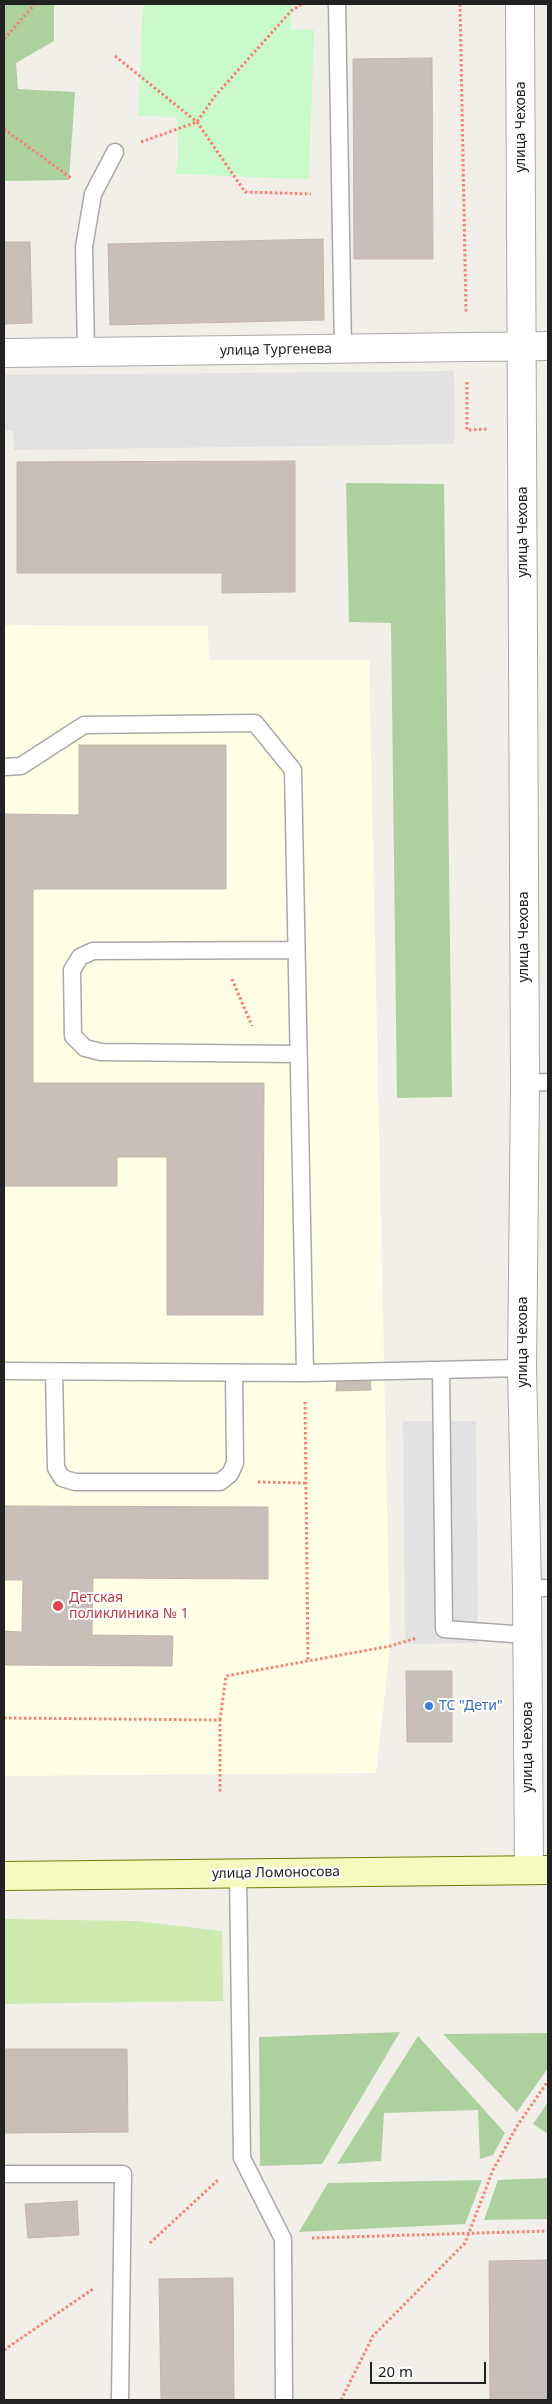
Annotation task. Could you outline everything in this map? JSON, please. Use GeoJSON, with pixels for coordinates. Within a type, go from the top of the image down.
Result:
{"type":"FeatureCollection","features":[{"type":"Feature","properties":{"kind":"main road","name":"улица Ломоносова"},"geometry":{"type":"LineString","coordinates":[[4,1876],[538,1870]]}},
{"type":"Feature","properties":{"kind":"street","name":"улица Чехова"},"geometry":{"type":"LineString","coordinates":[[520,4],[535,346],[537,1082],[522,1368],[538,1588],[528,1635],[538,1870]]}},
{"type":"Feature","properties":{"kind":"street","name":"улица Тургенева"},"geometry":{"type":"LineString","coordinates":[[4,353],[535,346]]}},
{"type":"Feature","properties":{"kind":"lane"},"geometry":{"type":"LineString","coordinates":[[337,4],[342,349]]}},
{"type":"Feature","properties":{"kind":"lane"},"geometry":{"type":"LineString","coordinates":[[86,352],[84,247],[94,194],[115,152]]}},
{"type":"Feature","properties":{"kind":"lane"},"geometry":{"type":"LineString","coordinates":[[4,766],[21,766],[84,725],[255,723],[293,770],[305,1374]]}},
{"type":"Feature","properties":{"kind":"lane"},"geometry":{"type":"LineString","coordinates":[[296,950],[93,950],[80,957],[72,970],[73,1036],[85,1048],[101,1052],[298,1054]]}},
{"type":"Feature","properties":{"kind":"lane"},"geometry":{"type":"LineString","coordinates":[[4,1371],[305,1374],[522,1368]]}},
{"type":"Feature","properties":{"kind":"lane"},"geometry":{"type":"LineString","coordinates":[[441,1370],[444,1629],[528,1635]]}},
{"type":"Feature","properties":{"kind":"lane"},"geometry":{"type":"LineString","coordinates":[[54,1372],[56,1468],[62,1478],[75,1482],[220,1482],[230,1474],[236,1463],[234,1372]]}},
{"type":"Feature","properties":{"kind":"lane"},"geometry":{"type":"LineString","coordinates":[[238,1874],[242,2158],[284,2239],[284,2400]]}},
{"type":"Feature","properties":{"kind":"lane"},"geometry":{"type":"LineString","coordinates":[[4,2174],[122,2174],[120,2400]]}},
{"type":"Feature","properties":{"kind":"path"},"geometry":{"type":"LineString","coordinates":[[4,39],[35,4]]}},
{"type":"Feature","properties":{"kind":"path"},"geometry":{"type":"LineString","coordinates":[[115,152],[197,122],[216,96],[292,10],[302,4]]}},
{"type":"Feature","properties":{"kind":"path"},"geometry":{"type":"LineString","coordinates":[[460,4],[466,316]]}},
{"type":"Feature","properties":{"kind":"path"},"geometry":{"type":"LineString","coordinates":[[115,56],[197,122],[245,192],[339,195]]}},
{"type":"Feature","properties":{"kind":"path"},"geometry":{"type":"LineString","coordinates":[[4,129],[94,194]]}},
{"type":"Feature","properties":{"kind":"path"},"geometry":{"type":"LineString","coordinates":[[467,378],[467,430],[494,429]]}},
{"type":"Feature","properties":{"kind":"path"},"geometry":{"type":"LineString","coordinates":[[220,950],[263,1054]]}},
{"type":"Feature","properties":{"kind":"path"},"geometry":{"type":"LineString","coordinates":[[305,1374],[308,1661]]}},
{"type":"Feature","properties":{"kind":"path"},"geometry":{"type":"LineString","coordinates":[[220,1482],[306,1483]]}},
{"type":"Feature","properties":{"kind":"path"},"geometry":{"type":"LineString","coordinates":[[220,1794],[220,1720],[226,1676],[390,1646],[444,1629]]}},
{"type":"Feature","properties":{"kind":"path"},"geometry":{"type":"LineString","coordinates":[[4,1718],[220,1720]]}},
{"type":"Feature","properties":{"kind":"path"},"geometry":{"type":"LineString","coordinates":[[341,2400],[373,2336],[465,2243],[493,2170],[517,2126],[548,2081]]}},
{"type":"Feature","properties":{"kind":"path"},"geometry":{"type":"LineString","coordinates":[[4,2350],[122,2269],[242,2158]]}},
{"type":"Feature","properties":{"kind":"path"},"geometry":{"type":"LineString","coordinates":[[284,2239],[548,2230]]}},
{"type":"Feature","properties":{"kind":"shaded area"},"geometry":{"type":"Polygon","coordinates":[[[454,371],[455,444],[14,450],[13,431],[4,431],[4,375],[454,371]]]}},
{"type":"Feature","properties":{"kind":"shaded area"},"geometry":{"type":"Polygon","coordinates":[[[4,625],[208,626],[209,660],[369,660],[390,1646],[376,1773],[4,1776],[4,625]]]}},
{"type":"Feature","properties":{"kind":"shaded area"},"geometry":{"type":"Polygon","coordinates":[[[403,1421],[476,1421],[478,1643],[405,1644],[403,1421]]]}},
{"type":"Feature","properties":{"kind":"green space"},"geometry":{"type":"Polygon","coordinates":[[[4,4],[54,4],[54,41],[16,63],[18,89],[75,92],[69,180],[4,181],[4,4]]]}},
{"type":"Feature","properties":{"kind":"green space"},"geometry":{"type":"Polygon","coordinates":[[[143,4],[292,4],[291,29],[314,30],[309,179],[176,174],[178,156],[177,117],[138,116],[143,4]]]}},
{"type":"Feature","properties":{"kind":"green space"},"geometry":{"type":"Polygon","coordinates":[[[346,483],[444,484],[452,1097],[397,1098],[391,623],[349,622],[346,483]]]}},
{"type":"Feature","properties":{"kind":"green space"},"geometry":{"type":"Polygon","coordinates":[[[4,1919],[136,1921],[222,1931],[223,2001],[4,2004],[4,1919]]]}},
{"type":"Feature","properties":{"kind":"green space"},"geometry":{"type":"Polygon","coordinates":[[[400,2032],[322,2164],[260,2166],[259,2037],[400,2032]]]}},
{"type":"Feature","properties":{"kind":"green space"},"geometry":{"type":"Polygon","coordinates":[[[548,2033],[548,2068],[517,2112],[443,2034],[548,2033]]]}},
{"type":"Feature","properties":{"kind":"green space"},"geometry":{"type":"Polygon","coordinates":[[[418,2036],[505,2133],[493,2155],[480,2159],[478,2110],[384,2113],[381,2161],[337,2164],[418,2036]]]}},
{"type":"Feature","properties":{"kind":"green space"},"geometry":{"type":"Polygon","coordinates":[[[548,2102],[548,2134],[533,2124],[548,2102]]]}},
{"type":"Feature","properties":{"kind":"green space"},"geometry":{"type":"Polygon","coordinates":[[[548,2178],[548,2219],[484,2220],[498,2180],[548,2178]]]}},
{"type":"Feature","properties":{"kind":"green space"},"geometry":{"type":"Polygon","coordinates":[[[482,2180],[465,2224],[299,2232],[328,2183],[482,2180]]]}},
{"type":"Feature","properties":{"kind":"building"},"geometry":{"type":"Polygon","coordinates":[[[432,58],[433,259],[354,259],[353,59],[432,58]]]}},
{"type":"Feature","properties":{"kind":"building"},"geometry":{"type":"Polygon","coordinates":[[[323,239],[324,320],[110,325],[108,244],[323,239]]]}},
{"type":"Feature","properties":{"kind":"building"},"geometry":{"type":"Polygon","coordinates":[[[4,242],[30,242],[32,323],[4,324],[4,242]]]}},
{"type":"Feature","properties":{"kind":"building"},"geometry":{"type":"Polygon","coordinates":[[[295,461],[295,592],[222,593],[222,573],[17,573],[17,462],[295,461]]]}},
{"type":"Feature","properties":{"kind":"building"},"geometry":{"type":"Polygon","coordinates":[[[79,745],[226,745],[226,889],[33,889],[33,1083],[264,1083],[263,1315],[167,1315],[167,1157],[117,1157],[117,1186],[4,1186],[4,814],[79,815],[79,745]]]}},
{"type":"Feature","properties":{"kind":"building"},"geometry":{"type":"Polygon","coordinates":[[[337,1379],[370,1379],[371,1390],[336,1391],[337,1379]]]}},
{"type":"Feature","properties":{"kind":"building","name":"Детская поликлиника № 1"},"geometry":{"type":"Polygon","coordinates":[[[4,1506],[268,1507],[268,1579],[93,1578],[92,1635],[173,1636],[172,1666],[4,1665],[4,1631],[22,1632],[23,1580],[4,1580],[4,1506]]]}},
{"type":"Feature","properties":{"kind":"building","name":"ТС \"Дети\""},"geometry":{"type":"Polygon","coordinates":[[[406,1671],[452,1671],[452,1742],[407,1742],[406,1671]]]}},
{"type":"Feature","properties":{"kind":"building"},"geometry":{"type":"Polygon","coordinates":[[[4,2049],[127,2049],[128,2132],[4,2133],[4,2049]]]}},
{"type":"Feature","properties":{"kind":"building"},"geometry":{"type":"Polygon","coordinates":[[[77,2201],[79,2235],[28,2238],[25,2204],[77,2201]]]}},
{"type":"Feature","properties":{"kind":"building"},"geometry":{"type":"Polygon","coordinates":[[[548,2260],[548,2400],[490,2400],[489,2261],[548,2260]]]}},
{"type":"Feature","properties":{"kind":"building"},"geometry":{"type":"Polygon","coordinates":[[[233,2278],[234,2400],[161,2400],[159,2279],[233,2278]]]}},
{"type":"Feature","properties":{"kind":"place","name":"Детская поликлиника № 1"},"geometry":{"type":"Point","coordinates":[58,1606]}},
{"type":"Feature","properties":{"kind":"place","name":"ТС \"Дети\""},"geometry":{"type":"Point","coordinates":[429,1706]}}]}
